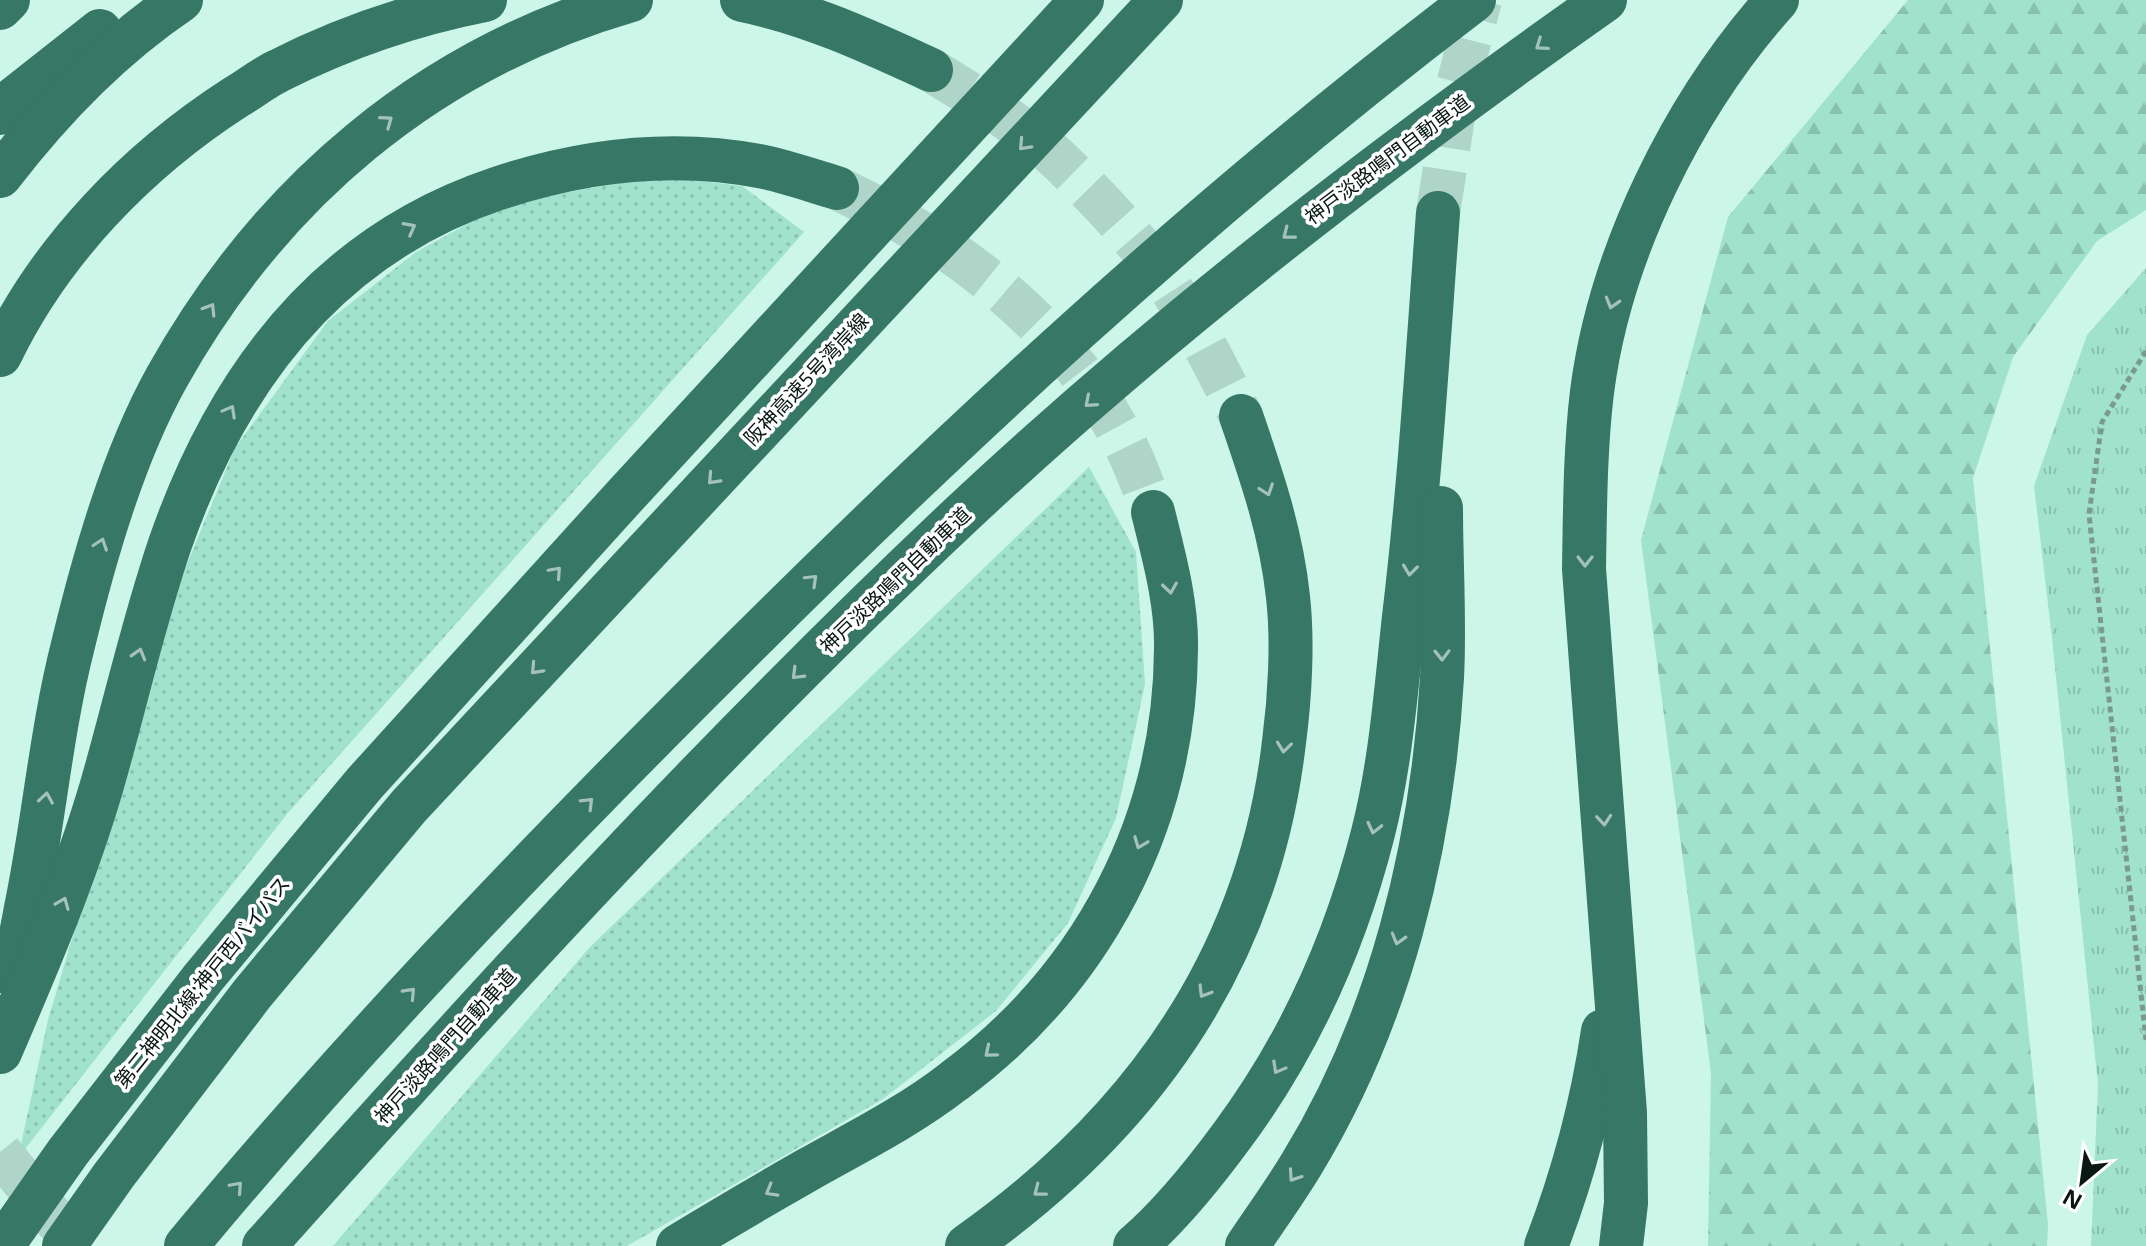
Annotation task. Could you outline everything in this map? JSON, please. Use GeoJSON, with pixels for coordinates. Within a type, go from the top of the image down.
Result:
{"type":"FeatureCollection","features":[{"type":"Feature","properties":{"kind":"highway"},"geometry":{"type":"LineString","coordinates":[[0,8],[8,0]]}},
{"type":"Feature","properties":{"kind":"highway"},"geometry":{"type":"LineString","coordinates":[[0,113],[87,39],[147,0]]}},
{"type":"Feature","properties":{"kind":"highway"},"geometry":{"type":"LineString","coordinates":[[0,176],[36,128],[97,65],[145,24],[181,0]]}},
{"type":"Feature","properties":{"kind":"highway"},"geometry":{"type":"LineString","coordinates":[[0,355],[13,328],[61,256],[124,184],[200,120],[276,72],[358,36],[445,8],[485,0]]}},
{"type":"Feature","properties":{"kind":"highway"},"geometry":{"type":"LineString","coordinates":[[0,1010],[15,963],[33,876],[72,648],[96,559],[128,465],[166,379],[217,297],[280,218],[351,148],[428,91],[514,43],[631,0]]}},
{"type":"Feature","properties":{"kind":"highway"},"geometry":{"type":"LineString","coordinates":[[742,0],[769,5],[852,34],[931,70]]}},
{"type":"Feature","properties":{"kind":"highway","name":"第二神明北線;神戸西バイパス"},"geometry":{"type":"LineString","coordinates":[[2,1246],[68,1152],[203,978],[364,784],[1082,0]]}},
{"type":"Feature","properties":{"kind":"highway","name":"阪神高速5号湾岸線"},"geometry":{"type":"LineString","coordinates":[[64,1246],[252,994],[409,806],[1161,0]]}},
{"type":"Feature","properties":{"kind":"highway"},"geometry":{"type":"LineString","coordinates":[[186,1246],[387,1017],[577,814],[883,510],[1093,315],[1250,181],[1474,0]]}},
{"type":"Feature","properties":{"kind":"highway","name":"神戸淡路鳴門自動車道"},"geometry":{"type":"LineString","coordinates":[[264,1246],[620,854],[794,677],[967,510],[1275,244],[1467,97],[1605,0]]}},
{"type":"Feature","properties":{"kind":"highway"},"geometry":{"type":"LineString","coordinates":[[1623,1246],[1625,1113],[1584,569],[1585,483],[1593,390],[1610,307],[1637,229],[1670,152],[1712,84],[1777,0]]}},
{"type":"Feature","properties":{"kind":"highway"},"geometry":{"type":"LineString","coordinates":[[0,1052],[71,883],[170,545],[198,472],[233,405],[277,340],[330,284],[388,240],[458,202],[534,176],[614,160],[693,159],[764,167],[837,188]]}},
{"type":"Feature","properties":{"kind":"highway"},"geometry":{"type":"LineString","coordinates":[[1135,1246],[1206,1171],[1265,1092],[1305,1020],[1353,903],[1374,831],[1389,745],[1412,550],[1438,213],[1442,676],[1433,781],[1414,881],[1386,979],[1351,1071],[1302,1164],[1247,1246]]}},
{"type":"Feature","properties":{"kind":"highway"},"geometry":{"type":"LineString","coordinates":[[967,1246],[1048,1185],[1128,1102],[1171,1047],[1217,970],[1255,884],[1278,795],[1289,702],[1289,599],[1272,505],[1241,416]]}},
{"type":"Feature","properties":{"kind":"highway"},"geometry":{"type":"LineString","coordinates":[[678,1246],[888,1126],[955,1081],[1013,1032],[1064,975],[1104,916],[1138,850],[1160,784],[1172,714],[1177,648],[1170,582],[1153,512]]}},
{"type":"Feature","properties":{"kind":"highway"},"geometry":{"type":"LineString","coordinates":[[1546,1246],[1567,1193],[1597,1068],[1610,983],[1612,921]]}},
{"type":"Feature","properties":{"kind":"path"},"geometry":{"type":"LineString","coordinates":[[2146,351],[2102,422],[2089,514],[2146,1040]]}},
{"type":"Feature","properties":{"kind":"green space"},"geometry":{"type":"Polygon","coordinates":[[[1908,0],[2146,0],[2146,210],[2097,241],[2013,357],[1973,478],[2048,1225],[2047,1246],[1708,1246],[1711,1073],[1641,540],[1728,217],[1908,0]]]}},
{"type":"Feature","properties":{"kind":"green space"},"geometry":{"type":"Polygon","coordinates":[[[660,176],[742,186],[804,232],[287,814],[18,1158],[48,1020],[172,600],[235,448],[328,321],[416,252],[506,203],[660,176]]]}},
{"type":"Feature","properties":{"kind":"green space"},"geometry":{"type":"Polygon","coordinates":[[[2146,268],[2146,1246],[2091,1246],[2098,1085],[2034,486],[2087,335],[2146,268]]]}},
{"type":"Feature","properties":{"kind":"green space"},"geometry":{"type":"Polygon","coordinates":[[[1089,467],[1136,552],[1145,684],[1116,818],[1068,923],[996,1011],[883,1099],[627,1246],[333,1246],[590,947],[1089,467]]]}},
{"type":"Feature","properties":{"kind":"tunnel"},"geometry":{"type":"LineString","coordinates":[[1438,213],[1458,85],[1480,0]]}},
{"type":"Feature","properties":{"kind":"tunnel"},"geometry":{"type":"LineString","coordinates":[[931,70],[1031,136],[1115,217],[1174,294],[1205,345],[1241,416]]}},
{"type":"Feature","properties":{"kind":"tunnel"},"geometry":{"type":"LineString","coordinates":[[837,188],[941,245],[1033,319],[1060,348],[1106,410],[1129,452],[1153,512]]}},
{"type":"Feature","properties":{"kind":"tunnel"},"geometry":{"type":"LineString","coordinates":[[0,1152],[49,1213],[81,1246]]}}]}
